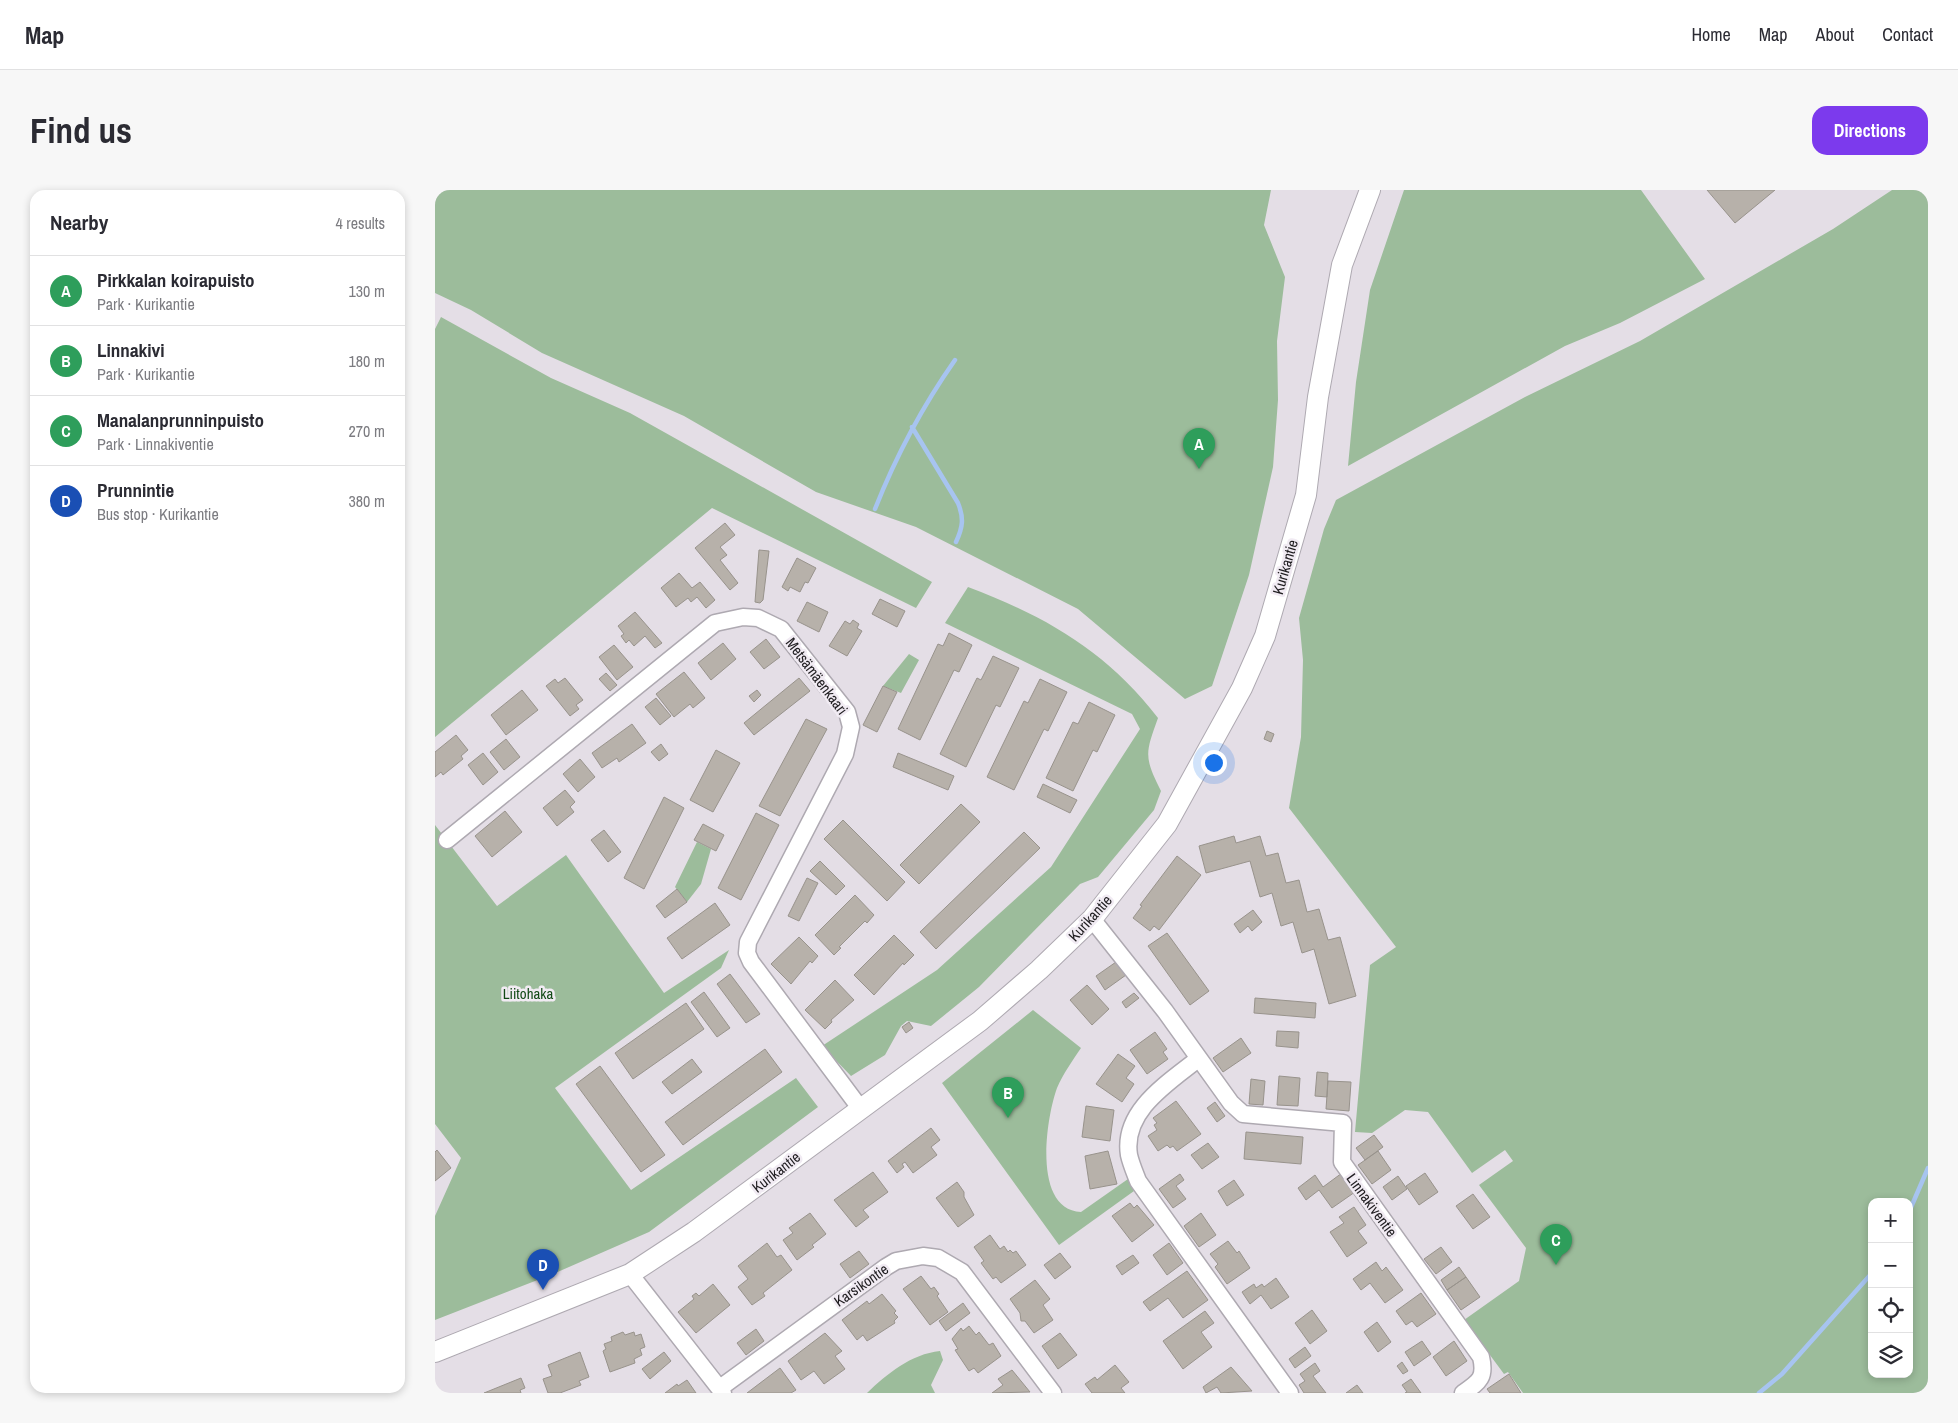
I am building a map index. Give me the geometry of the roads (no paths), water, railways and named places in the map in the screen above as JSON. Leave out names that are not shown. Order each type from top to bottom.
[{"type":"main road","name":"Kurikantie","points":[[435,1352],[629,1274],[741,1200],[860,1108],[980,1021],[1039,970],[1092,919],[1167,824],[1242,688],[1265,636],[1306,495],[1318,396],[1342,265],[1370,190]]},
{"type":"street","name":"Metsämäenkaari","points":[[447,840],[715,623],[743,617],[758,618],[781,629],[847,712],[851,727],[845,754],[748,942],[747,952],[756,969],[860,1108]]},
{"type":"street","name":"Linnakiventie","points":[[1092,919],[1165,1011],[1231,1103],[1243,1114],[1343,1123],[1342,1162],[1481,1357],[1484,1369],[1479,1382],[1463,1393]]},
{"type":"street","points":[[1198,1059],[1146,1102],[1131,1129],[1129,1155],[1138,1181],[1290,1393]]},
{"type":"street","name":"Karsikontie","points":[[722,1391],[886,1267],[896,1261],[923,1256],[938,1258],[962,1272],[1053,1393]]},
{"type":"street","points":[[629,1274],[722,1391]]},
{"type":"waterway","points":[[875,509],[911,432],[955,360]]},
{"type":"waterway","points":[[912,427],[958,503],[962,522],[956,542]]},
{"type":"waterway","points":[[1913,1203],[1928,1168]]},
{"type":"waterway","points":[[1759,1393],[1782,1374],[1868,1277]]},
{"type":"place","name":"Pirkkalan koirapuisto","points":[[1199,469]]},
{"type":"place","name":"Linnakivi","points":[[1008,1118]]},
{"type":"place","name":"Manalanprunninpuisto","points":[[1556,1265]]},
{"type":"place","name":"Prunnintie","points":[[543,1290]]},
{"type":"park label","name":"Liitohaka","points":[[528,993]]}]
